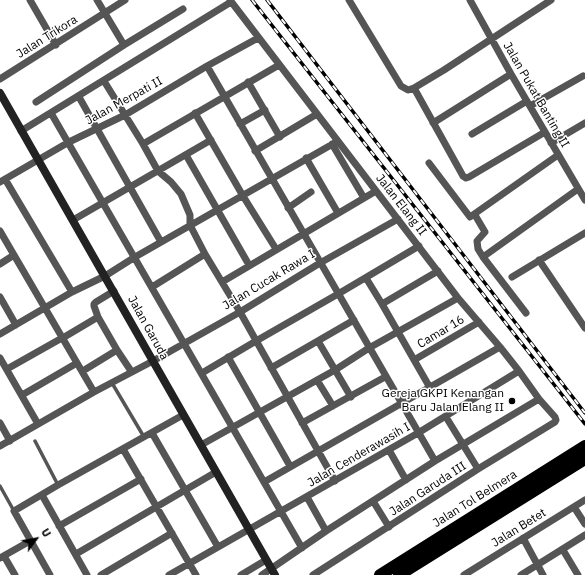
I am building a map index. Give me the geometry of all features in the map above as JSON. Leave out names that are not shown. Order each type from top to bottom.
[{"type":"highway","name":"Jalan Tol Belmera","points":[[380,575],[585,446]]},
{"type":"highway","name":"Jalan Tol Belmera","points":[[399,575],[585,459]]},
{"type":"street","points":[[30,0],[56,45]]},
{"type":"street","points":[[97,0],[104,14],[124,45]]},
{"type":"street","name":"Jalan Trikora","points":[[0,79],[125,0]]},
{"type":"street","points":[[349,0],[401,86],[408,90],[444,70],[551,0]]},
{"type":"street","name":"Jalan Pukat Banting II","points":[[470,0],[528,104],[585,200]]},
{"type":"street","points":[[21,131],[231,1]]},
{"type":"street","name":"Jalan Elang II","points":[[231,1],[317,114],[335,143],[376,191],[458,298],[519,371],[538,399],[555,417],[555,422]]},
{"type":"street","points":[[36,102],[183,9]]},
{"type":"street","name":"Jalan Merpati II","points":[[3,181],[69,142],[97,130],[125,115],[207,66],[258,38]]},
{"type":"street","points":[[143,144],[279,65]]},
{"type":"street","points":[[207,66],[271,179],[354,320],[400,403],[435,461]]},
{"type":"street","points":[[433,123],[511,74]]},
{"type":"street","points":[[472,134],[583,76]]},
{"type":"street","points":[[104,81],[158,171],[171,182],[181,194],[190,215],[190,225],[205,254],[240,312],[335,481]]},
{"type":"street","points":[[248,82],[280,137]]},
{"type":"street","points":[[414,88],[466,178],[545,132]]},
{"type":"street","name":"Jalan Garuda","points":[[0,93],[21,131],[39,159],[152,361],[273,572]]},
{"type":"street","points":[[78,97],[161,242]]},
{"type":"street","points":[[240,124],[265,110]]},
{"type":"street","points":[[52,112],[302,548]]},
{"type":"street","points":[[195,113],[276,250]]},
{"type":"street","points":[[255,151],[317,114]]},
{"type":"street","points":[[551,143],[585,123]]},
{"type":"street","points":[[73,220],[211,140]]},
{"type":"street","points":[[0,334],[72,292],[105,276],[135,256],[219,210],[306,158],[335,143],[364,198]]},
{"type":"street","points":[[186,155],[219,210],[249,265]]},
{"type":"street","points":[[430,163],[469,217],[475,215],[558,155]]},
{"type":"street","points":[[306,158],[338,213]]},
{"type":"street","points":[[3,181],[72,292]]},
{"type":"street","points":[[483,257],[578,189]]},
{"type":"street","points":[[222,282],[376,191]]},
{"type":"street","points":[[288,208],[311,192]]},
{"type":"street","points":[[475,215],[485,232],[477,243],[483,257],[526,313]]},
{"type":"street","name":"Jalan Cucak Rawa I","points":[[0,446],[131,371],[152,361],[240,312],[320,263],[398,219]]},
{"type":"street","points":[[0,231],[45,308],[64,337],[94,392]]},
{"type":"street","points":[[512,277],[585,233]]},
{"type":"street","points":[[202,373],[256,340],[366,278],[419,246]]},
{"type":"street","points":[[152,287],[205,254]]},
{"type":"street","points":[[0,264],[14,255]]},
{"type":"street","points":[[540,260],[585,328]]},
{"type":"street","points":[[382,304],[438,271]]},
{"type":"street","points":[[366,278],[429,386]]},
{"type":"street","points":[[114,291],[94,304],[98,317],[131,371]]},
{"type":"street","points":[[0,297],[16,325]]},
{"type":"street","points":[[201,446],[458,298]]},
{"type":"street","points":[[7,369],[98,317]]},
{"type":"street","points":[[271,368],[354,320]]},
{"type":"street","name":"Camar 16","points":[[414,360],[479,322]]},
{"type":"street","points":[[318,341],[351,397]]},
{"type":"street","points":[[264,482],[429,386],[500,347]]},
{"type":"street","points":[[86,369],[117,350]]},
{"type":"street","points":[[228,357],[290,466]]},
{"type":"street","points":[[0,358],[38,424]]},
{"type":"street","points":[[22,395],[77,363]]},
{"type":"street","name":"Jalan Cenderawasih I","points":[[169,575],[446,417],[519,371]]},
{"type":"street","points":[[302,423],[385,377]]},
{"type":"street","points":[[317,380],[333,406]]},
{"type":"street","points":[[262,575],[273,572],[302,548],[326,531],[435,461],[538,399]]},
{"type":"street","points":[[50,575],[14,511],[183,415]]},
{"type":"street","points":[[446,417],[478,469]]},
{"type":"street","name":"Jalan Garuda III","points":[[313,575],[478,469],[555,422]]},
{"type":"street","points":[[0,423],[10,441]]},
{"type":"street","points":[[152,433],[218,547]]},
{"type":"street","points":[[123,449],[196,575]]},
{"type":"street","points":[[389,450],[406,480]]},
{"type":"street","points":[[76,554],[216,472]]},
{"type":"street","points":[[59,526],[141,479]]},
{"type":"street","points":[[42,496],[87,575]]},
{"type":"street","points":[[307,497],[326,531]]},
{"type":"street","name":"Jalan Betet","points":[[464,575],[585,500]]},
{"type":"street","points":[[373,501],[389,527]]},
{"type":"street","points":[[574,507],[585,524]]},
{"type":"street","points":[[101,575],[172,533]]},
{"type":"street","points":[[521,575],[585,535]]},
{"type":"street","points":[[523,538],[543,575]]},
{"type":"street","points":[[15,575],[2,557],[30,541]]},
{"type":"street","points":[[563,550],[578,575]]},
{"type":"street","points":[[242,575],[266,560]]},
{"type":"lane","points":[[112,382],[144,438]]},
{"type":"lane","points":[[35,441],[58,485]]},
{"type":"lane","points":[[0,486],[14,511]]},
{"type":"railway","points":[[252,0],[585,424]]},
{"type":"railway","points":[[267,0],[585,413]]},
{"type":"place","name":"Gereja GKPI Kenangan Baru Jalan Elang II","points":[[512,401]]}]
